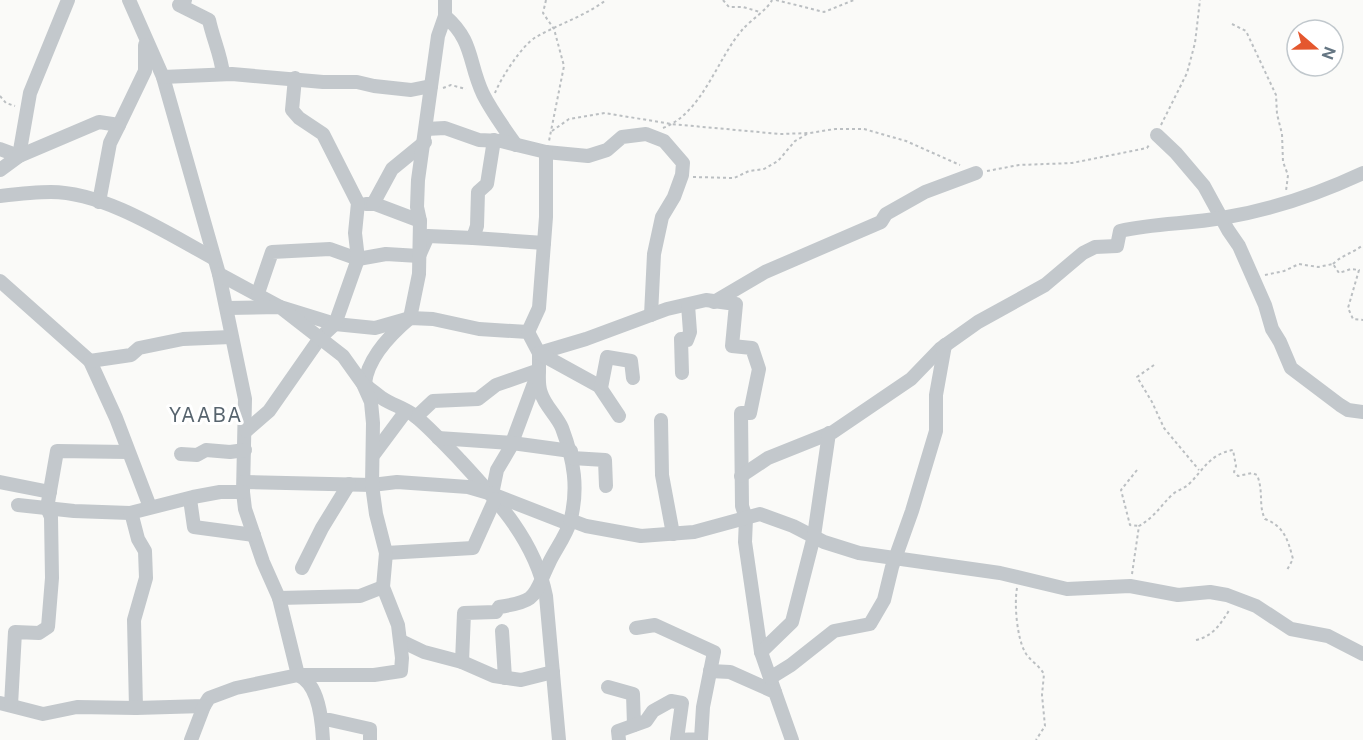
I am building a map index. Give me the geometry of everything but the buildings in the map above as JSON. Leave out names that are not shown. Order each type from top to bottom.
[{"type":"street","points":[[19,156],[30,93],[68,0]]},
{"type":"street","points":[[129,0],[163,77],[192,172],[228,308],[231,337],[245,399],[245,509],[279,598],[298,675],[305,679],[315,698],[322,720],[323,740]]},
{"type":"street","points":[[184,0],[179,5],[209,20],[220,51],[223,74]]},
{"type":"street","points":[[191,740],[209,698],[237,688],[298,675],[362,676],[401,671],[401,641],[398,625],[383,587],[386,553],[376,514],[372,485],[374,423],[365,383],[368,367],[399,328],[410,318],[419,274],[418,180],[438,36],[445,16],[445,0]]},
{"type":"street","points":[[445,16],[463,35],[483,93],[516,145]]},
{"type":"street","points":[[99,202],[111,143],[145,71],[145,39]]},
{"type":"street","points":[[163,77],[223,74],[324,82],[357,82],[411,90],[431,86]]},
{"type":"street","points":[[246,431],[269,411],[320,338],[335,324],[358,259],[355,233],[358,203],[323,134],[292,110],[295,78]]},
{"type":"street","points":[[0,170],[19,156],[99,122],[119,125]]},
{"type":"street","points":[[372,204],[392,169],[426,135],[445,128],[479,140],[494,140],[546,152],[588,156],[608,150],[622,137],[646,134],[664,141],[683,163],[682,175],[674,197],[662,217],[654,254],[651,315]]},
{"type":"street","points":[[1156,135],[1194,173],[1239,246],[1291,368],[1348,410],[1363,412]]},
{"type":"street","points":[[473,238],[477,226],[478,192],[487,184],[494,140]]},
{"type":"street","points":[[0,149],[19,156]]},
{"type":"street","points":[[528,332],[539,308],[544,243],[546,152]]},
{"type":"street","points":[[714,302],[765,272],[881,222],[885,214],[926,192],[976,173]]},
{"type":"street","points":[[741,476],[768,458],[829,433],[911,379],[945,345],[978,322],[1045,285],[1083,254],[1095,248],[1117,246],[1120,231],[1141,226],[1222,218],[1258,211],[1329,189],[1363,173]]},
{"type":"street","points":[[0,196],[53,192],[85,196],[133,215],[213,258]]},
{"type":"street","points":[[358,203],[372,204],[420,221]]},
{"type":"street","points":[[419,256],[428,236],[544,243]]},
{"type":"street","points":[[258,293],[272,252],[330,249],[358,259],[386,254],[419,256]]},
{"type":"street","points":[[219,274],[258,293],[280,307],[343,356],[365,385],[411,414],[438,438],[493,496],[518,527],[542,577],[563,740]]},
{"type":"street","points":[[0,281],[90,361],[102,385],[150,507]]},
{"type":"street","points":[[539,352],[586,339],[667,309],[706,300],[736,304],[732,346],[752,348],[759,369],[750,413],[741,413],[742,506],[746,518],[746,542],[761,652],[792,740]]},
{"type":"street","points":[[682,373],[681,339],[687,340],[690,332],[688,305]]},
{"type":"street","points":[[228,308],[280,307],[335,324],[375,328],[410,318],[433,319],[479,329],[528,332]]},
{"type":"street","points":[[462,662],[464,613],[496,612],[499,607],[520,604],[536,594],[542,577],[570,522],[574,492],[571,454],[561,427],[540,392],[539,352],[528,332]]},
{"type":"street","points":[[90,361],[130,355],[139,348],[183,339],[231,337]]},
{"type":"street","points":[[770,678],[834,631],[870,624],[884,600],[936,431],[936,395],[945,345]]},
{"type":"street","points":[[539,352],[567,366],[601,388],[619,416]]},
{"type":"street","points":[[601,388],[607,357],[631,361],[633,378]]},
{"type":"street","points":[[374,454],[411,414],[433,401],[477,399],[496,385],[539,370]]},
{"type":"street","points":[[386,553],[473,548],[493,496],[497,470],[512,443],[539,370]]},
{"type":"street","points":[[661,420],[662,475],[673,534]]},
{"type":"street","points":[[761,652],[792,622],[814,536],[829,433]]},
{"type":"street","points":[[438,438],[512,443],[605,460],[606,486]]},
{"type":"street","points":[[181,454],[197,455],[206,450],[230,452],[245,450]]},
{"type":"street","points":[[128,452],[57,451],[47,508],[51,517],[52,578],[48,627],[39,633],[15,632],[5,704],[43,714],[77,706],[136,708],[204,706]]},
{"type":"street","points":[[0,482],[50,492]]},
{"type":"street","points":[[18,505],[102,513],[130,513],[244,487],[372,485],[397,482],[468,487],[570,522],[641,536],[694,532],[760,514],[859,554],[984,570],[1067,589],[1130,586],[1178,595],[1210,592],[1256,606],[1291,629],[1328,636],[1363,654]]},
{"type":"street","points":[[302,568],[322,528],[349,484]]},
{"type":"street","points":[[190,500],[194,527],[254,535]]},
{"type":"street","points":[[130,513],[138,539],[145,551],[146,578],[134,620],[136,708]]},
{"type":"street","points":[[279,598],[360,596],[383,587]]},
{"type":"street","points":[[636,628],[655,625],[714,652],[703,707],[701,739],[677,739],[682,703]]},
{"type":"street","points":[[502,631],[505,678]]},
{"type":"street","points":[[401,641],[424,652],[462,662],[494,676],[521,680],[553,672]]},
{"type":"street","points":[[710,670],[737,675],[775,692]]},
{"type":"street","points":[[608,687],[633,694],[634,725]]},
{"type":"street","points":[[619,740],[618,730],[646,721],[653,711],[671,702],[703,707]]},
{"type":"street","points":[[322,720],[370,729],[369,740]]},
{"type":"path","points":[[546,0],[543,13],[554,29],[564,66],[546,152]]},
{"type":"path","points":[[431,86],[441,88],[452,85],[495,94],[508,68],[533,38],[606,0]]},
{"type":"path","points":[[723,0],[729,7],[744,7],[760,12]]},
{"type":"path","points":[[674,124],[705,89],[742,30],[774,0],[824,12],[854,0]]},
{"type":"path","points":[[552,131],[569,119],[605,113],[674,124],[780,134],[864,129],[906,141],[976,173],[1019,165],[1072,163],[1147,148],[1156,135],[1187,73],[1195,43],[1200,0]]},
{"type":"path","points":[[1232,24],[1246,31],[1276,95],[1277,114],[1282,134],[1283,162],[1288,175],[1285,191],[1292,201]]},
{"type":"path","points":[[0,96],[12,105],[27,105]]},
{"type":"path","points":[[682,175],[695,178],[734,178],[749,171],[764,169],[778,161],[795,141],[810,133]]},
{"type":"path","points":[[1254,279],[1284,271],[1299,264],[1318,267],[1333,264],[1341,256],[1356,251],[1363,245]]},
{"type":"path","points":[[1333,264],[1340,273],[1351,269],[1359,270],[1348,309],[1353,319],[1363,320]]},
{"type":"path","points":[[1155,365],[1137,377],[1164,428],[1199,470]]},
{"type":"path","points":[[1137,470],[1122,490],[1130,525],[1139,526],[1152,519],[1174,494],[1188,485],[1199,470],[1220,453],[1233,450],[1236,466],[1234,472],[1239,476],[1252,473],[1257,475],[1263,498],[1262,513],[1265,519],[1277,524],[1287,540],[1293,559],[1287,570]]},
{"type":"path","points":[[1130,586],[1139,526]]},
{"type":"path","points":[[1016,577],[1018,585],[1015,600],[1016,613],[1025,652],[1044,674],[1042,696],[1045,726],[1036,740]]},
{"type":"path","points":[[1197,640],[1203,639],[1220,626],[1234,598]]},
{"type":"district","name":"YAABA","points":[[206,415]]}]
